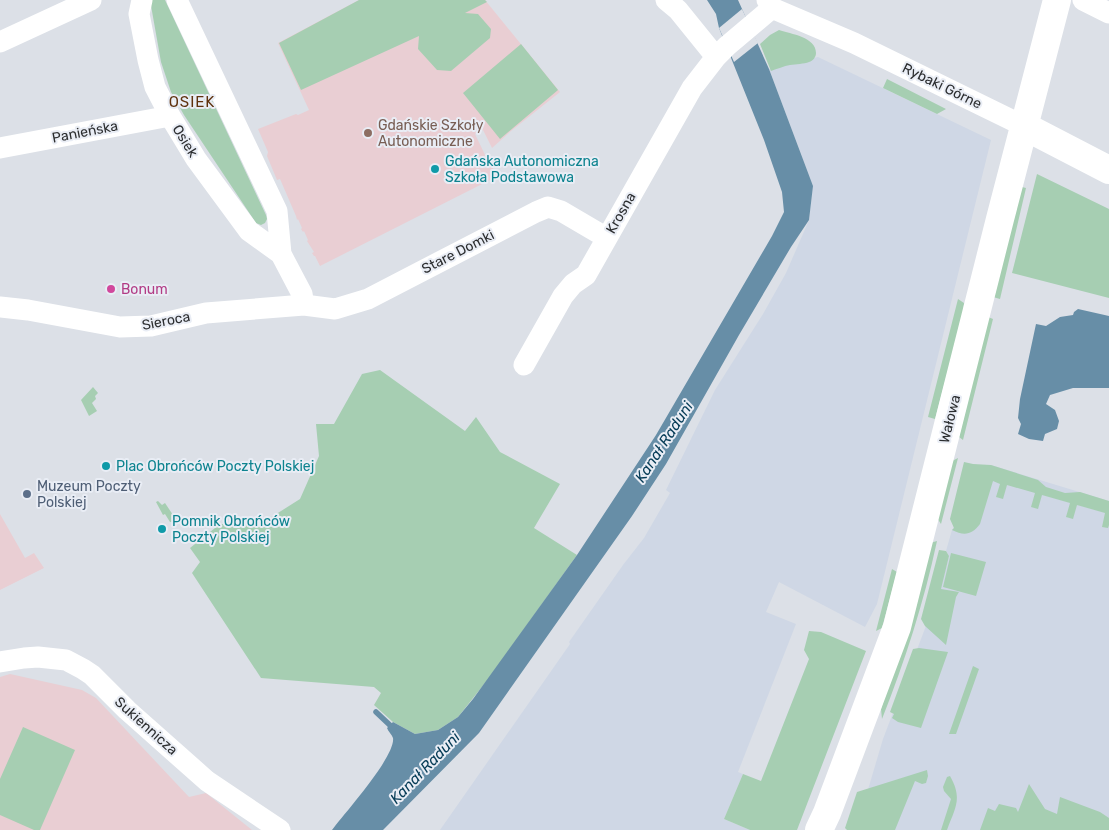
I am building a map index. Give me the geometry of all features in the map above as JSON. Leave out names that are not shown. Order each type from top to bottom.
[{"type":"street","points":[[0,42],[91,0]]},
{"type":"street","name":"Osiek","points":[[142,0],[139,14],[148,60],[155,88],[170,116],[196,159],[249,231],[281,254]]},
{"type":"street","name":"Osiek","points":[[177,0],[277,212],[281,254],[302,294],[304,306]]},
{"type":"street","points":[[666,0],[722,51]]},
{"type":"street","name":"Wałowa","points":[[819,830],[897,627],[1057,0]]},
{"type":"street","points":[[1083,0],[1109,13]]},
{"type":"street","name":"Rybaki Górne","points":[[722,51],[750,26],[769,4],[854,43],[1109,170]]},
{"type":"street","name":"Krosna","points":[[524,365],[563,296],[573,284],[586,275],[692,88],[722,51]]},
{"type":"street","name":"Panieńska","points":[[0,148],[170,116]]},
{"type":"street","name":"Stare Domki","points":[[304,306],[335,309],[368,298],[536,212],[548,208],[561,211],[607,238]]},
{"type":"street","name":"Sieroca","points":[[0,307],[28,310],[120,327],[151,326],[206,313],[304,306]]},
{"type":"street","name":"Sukiennicza","points":[[0,662],[24,658],[48,658],[66,660],[83,669],[92,675],[160,740],[207,780],[280,830]]},
{"type":"shaded area","name":"Gdańskie Szkoły Autonomiczne","points":[[359,0],[485,0],[560,92],[492,148],[483,130],[475,134],[498,176],[320,266],[312,253],[314,252],[307,241],[304,231],[301,229],[280,179],[277,180],[258,129],[309,110],[278,43]]},
{"type":"shaded area","points":[[818,57],[991,140],[877,604],[865,627],[779,582],[766,612],[796,624],[738,772],[743,774],[724,819],[750,830],[440,830],[570,644],[569,642],[644,538],[670,493],[666,490],[715,390],[763,314],[786,273],[809,220],[813,186],[769,69]]},
{"type":"shaded area","points":[[991,465],[1109,501],[1109,830],[856,830],[883,739],[940,589],[949,556],[946,551],[952,530]]},
{"type":"shaded area","points":[[0,514],[25,558],[34,553],[44,568],[0,590]]},
{"type":"shaded area","points":[[10,674],[82,690],[96,698],[189,797],[206,793],[252,830],[0,830],[0,677]]},
{"type":"green space","points":[[150,0],[165,0],[266,215],[265,223],[261,225],[256,223],[184,115],[171,92],[161,62]]},
{"type":"green space","points":[[359,0],[485,0],[487,2],[465,13],[478,14],[491,29],[490,38],[451,71],[437,70],[418,49],[419,36],[301,90],[279,43]]},
{"type":"green space","points":[[779,30],[802,37],[812,43],[816,53],[814,59],[807,63],[788,65],[771,71],[760,44]]},
{"type":"green space","points":[[521,44],[558,90],[500,139],[463,93]]},
{"type":"green space","points":[[887,79],[946,109],[937,114],[883,88]]},
{"type":"green space","points":[[1037,174],[1109,209],[1109,298],[1012,273]]},
{"type":"green space","points":[[1022,187],[1026,188],[1000,299],[993,297]]},
{"type":"green space","points":[[958,299],[964,303],[963,314],[935,419],[928,417]]},
{"type":"green space","points":[[988,317],[993,319],[963,440],[959,437]]},
{"type":"green space","points":[[380,370],[465,431],[476,417],[500,452],[560,484],[534,528],[577,555],[489,678],[458,717],[438,730],[415,734],[393,722],[374,705],[381,693],[374,687],[261,678],[192,573],[200,562],[190,548],[220,524],[256,524],[270,518],[300,499],[319,456],[316,424],[334,424],[362,374]]},
{"type":"green space","points":[[93,387],[98,393],[92,403],[97,411],[89,416],[81,400]]},
{"type":"green space","points":[[958,458],[941,524],[937,518],[952,461]]},
{"type":"green space","points":[[964,462],[991,465],[1038,480],[1046,487],[1065,493],[1080,492],[1109,501],[1108,528],[1102,527],[1105,513],[1077,505],[1073,519],[1066,517],[1070,503],[1042,495],[1038,509],[1031,507],[1035,493],[1007,485],[1003,499],[996,497],[1000,484],[993,481],[980,524],[977,528],[964,534],[952,530],[954,528],[950,519]]},
{"type":"green space","points":[[158,501],[162,505],[165,503],[173,515],[175,514],[181,521],[170,522],[165,514],[163,515],[156,502]]},
{"type":"green space","points":[[937,541],[913,631],[882,719],[881,709],[930,543]]},
{"type":"green space","points":[[939,550],[946,551],[949,556],[941,589],[959,592],[956,597],[946,645],[925,626],[921,619]]},
{"type":"green space","points":[[951,553],[986,562],[976,596],[943,587]]},
{"type":"green space","points":[[892,569],[897,572],[882,628],[876,631]]},
{"type":"green space","points":[[809,631],[821,632],[866,651],[797,830],[750,830],[724,819],[743,774],[761,781],[809,659],[804,650]]},
{"type":"green space","points":[[919,648],[948,652],[921,728],[898,722],[892,718],[894,714],[890,712],[913,649]]},
{"type":"green space","points":[[973,666],[979,669],[956,734],[949,734]]},
{"type":"green space","points":[[23,727],[75,750],[40,830],[34,830],[0,815],[0,779]]},
{"type":"green space","points":[[927,770],[926,783],[922,784],[915,781],[895,830],[847,830],[845,828],[857,792]]},
{"type":"green space","points":[[950,776],[957,797],[955,809],[947,830],[941,830],[951,799],[943,787],[947,777]]},
{"type":"green space","points":[[1029,784],[1045,809],[1057,814],[1060,797],[1100,812],[1109,818],[1109,830],[980,830],[988,808],[995,811],[999,804],[1016,808],[1018,812]]},
{"type":"water","name":"Kanał Raduni","points":[[707,0],[738,0],[769,69],[813,186],[809,220],[739,335],[666,464],[632,516],[479,733],[383,830],[332,830],[368,785],[386,758],[392,746],[393,738],[387,728],[393,722],[415,734],[438,730],[458,717],[473,699],[577,555],[656,435],[772,236],[784,212],[782,192],[764,140],[719,28],[716,14]]},
{"type":"water","points":[[1078,309],[1109,316],[1109,388],[1073,388],[1050,395],[1046,404],[1055,410],[1059,421],[1057,429],[1045,434],[1043,441],[1029,439],[1018,434],[1021,424],[1018,418],[1020,399],[1036,324],[1046,326],[1060,317],[1073,315]]},
{"type":"pier","points":[[742,9],[758,43],[734,62],[719,28]]},
{"type":"waterway","points":[[376,712],[394,729]]},
{"type":"place","name":"Gdańskie Szkoły Autonomiczne","points":[[368,133]]},
{"type":"place","name":"Gdańska Autonomiczna Szkoła Podstawowa","points":[[435,169]]},
{"type":"place","name":"Bonum","points":[[111,289]]},
{"type":"place","name":"Plac Obrońców Poczty Polskiej","points":[[106,466]]},
{"type":"place","name":"Muzeum Poczty Polskiej","points":[[27,494]]},
{"type":"place","name":"Pomnik Obrońców Poczty Polskiej","points":[[162,529]]},
{"type":"district","name":"OSIEK","points":[[192,102]]}]
